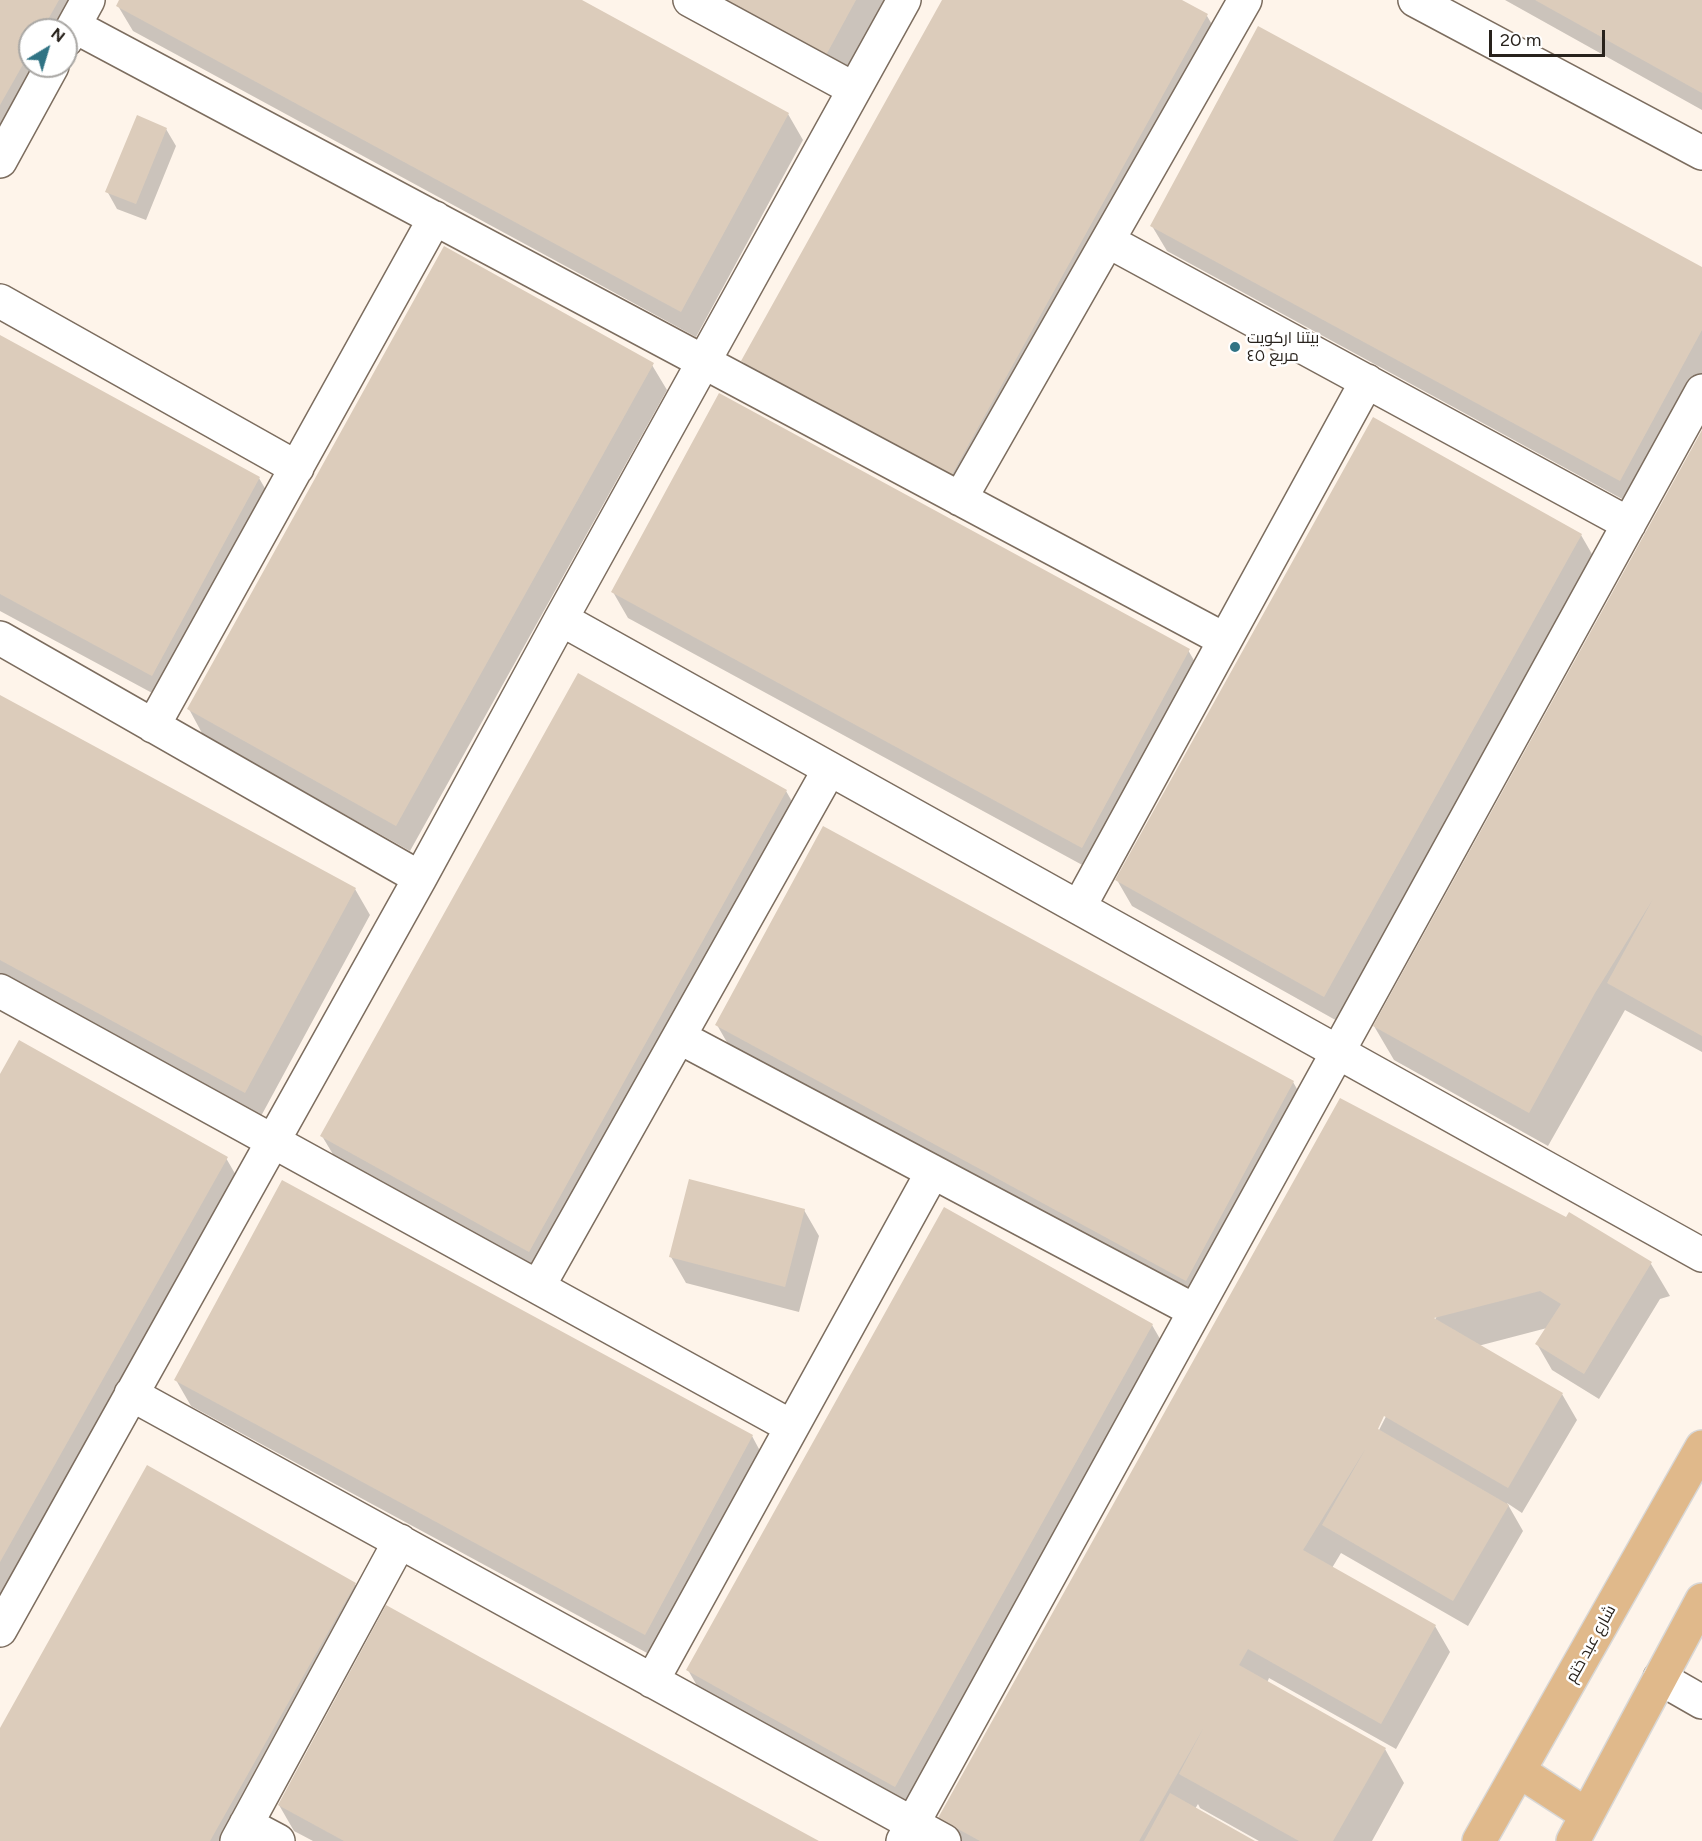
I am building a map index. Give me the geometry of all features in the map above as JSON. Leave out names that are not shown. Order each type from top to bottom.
[{"type":"main road","name":"شارع عبد ختم","points":[[1479,1841],[1702,1447]]},
{"type":"main road","points":[[1519,1771],[1580,1828],[1702,1600]]},
{"type":"street","points":[[690,0],[854,89]]},
{"type":"street","points":[[0,1630],[420,878],[904,0]]},
{"type":"street","points":[[960,499],[1245,0]]},
{"type":"street","points":[[1415,0],[1702,153]]},
{"type":"street","points":[[78,23],[435,218],[1225,640]]},
{"type":"street","points":[[0,161],[45,78]]},
{"type":"street","points":[[153,726],[435,218]]},
{"type":"street","points":[[1108,241],[1629,524]]},
{"type":"street","points":[[0,301],[297,468]]},
{"type":"street","points":[[1078,907],[1366,381]]},
{"type":"street","points":[[908,1832],[1702,391]]},
{"type":"street","points":[[561,619],[1702,1255]]},
{"type":"street","points":[[0,638],[420,878]]},
{"type":"street","points":[[538,1287],[829,770]]},
{"type":"street","points":[[3,1000],[272,1141],[792,1427]]},
{"type":"street","points":[[679,1037],[1195,1311]]},
{"type":"street","points":[[652,1681],[932,1173]]},
{"type":"street","points":[[131,1394],[652,1681],[908,1832],[944,1841]]},
{"type":"street","points":[[278,1841],[241,1833],[400,1541]]},
{"type":"street","points":[[1660,1678],[1702,1702]]},
{"type":"building","points":[[0,0],[59,0],[49,18],[18,18],[18,73],[0,105]]},
{"type":"building","points":[[119,0],[582,0],[789,113],[681,312],[116,6]]},
{"type":"building","points":[[720,0],[856,0],[825,57]]},
{"type":"building","points":[[942,0],[1182,0],[1208,14],[950,478],[741,361]]},
{"type":"building","points":[[1535,0],[1702,0],[1702,93],[1693,88]]},
{"type":"building","points":[[1258,26],[1702,267],[1702,330],[1620,481],[1150,226]]},
{"type":"building","points":[[137,115],[167,128],[136,204],[105,192]]},
{"type":"building","points":[[444,246],[654,363],[396,826],[187,709]]},
{"type":"building","points":[[0,335],[260,477],[152,676],[0,594]]},
{"type":"building","points":[[719,393],[1190,649],[1082,848],[611,592]]},
{"type":"building","points":[[1373,417],[1582,534],[1324,997],[1115,880]]},
{"type":"building","points":[[1702,430],[1702,1036],[1607,983],[1653,899],[1595,993],[1529,1113],[1373,1026]]},
{"type":"building","points":[[578,673],[787,790],[529,1252],[320,1136]]},
{"type":"building","points":[[0,695],[356,888],[245,1093],[0,960]]},
{"type":"building","points":[[823,826],[1294,1081],[1186,1281],[715,1025]]},
{"type":"building","points":[[19,1040],[228,1157],[0,1562],[0,1074]]},
{"type":"building","points":[[1340,1098],[1566,1217],[1569,1212],[1652,1262],[1584,1374],[1535,1344],[1561,1304],[1540,1291],[1434,1318],[1563,1393],[1508,1488],[1384,1416],[1378,1429],[1509,1505],[1453,1601],[1322,1525],[1366,1448],[1303,1550],[1436,1625],[1381,1724],[1248,1649],[1239,1665],[1386,1748],[1333,1841],[1299,1841],[1179,1774],[1204,1727],[1139,1841],[980,1841],[938,1818]]},
{"type":"building","points":[[689,1179],[805,1209],[785,1287],[669,1257]]},
{"type":"building","points":[[282,1180],[753,1435],[645,1635],[174,1380]]},
{"type":"building","points":[[944,1207],[1153,1324],[895,1787],[686,1670]]},
{"type":"building","points":[[147,1465],[356,1583],[210,1841],[0,1841],[0,1728]]},
{"type":"building","points":[[386,1605],[819,1841],[344,1841],[278,1805]]},
{"type":"building","points":[[1170,1793],[1255,1841],[1144,1841]]},
{"type":"place","name":"بيتنا اركويت مربع ٤٥","points":[[1235,347]]}]
